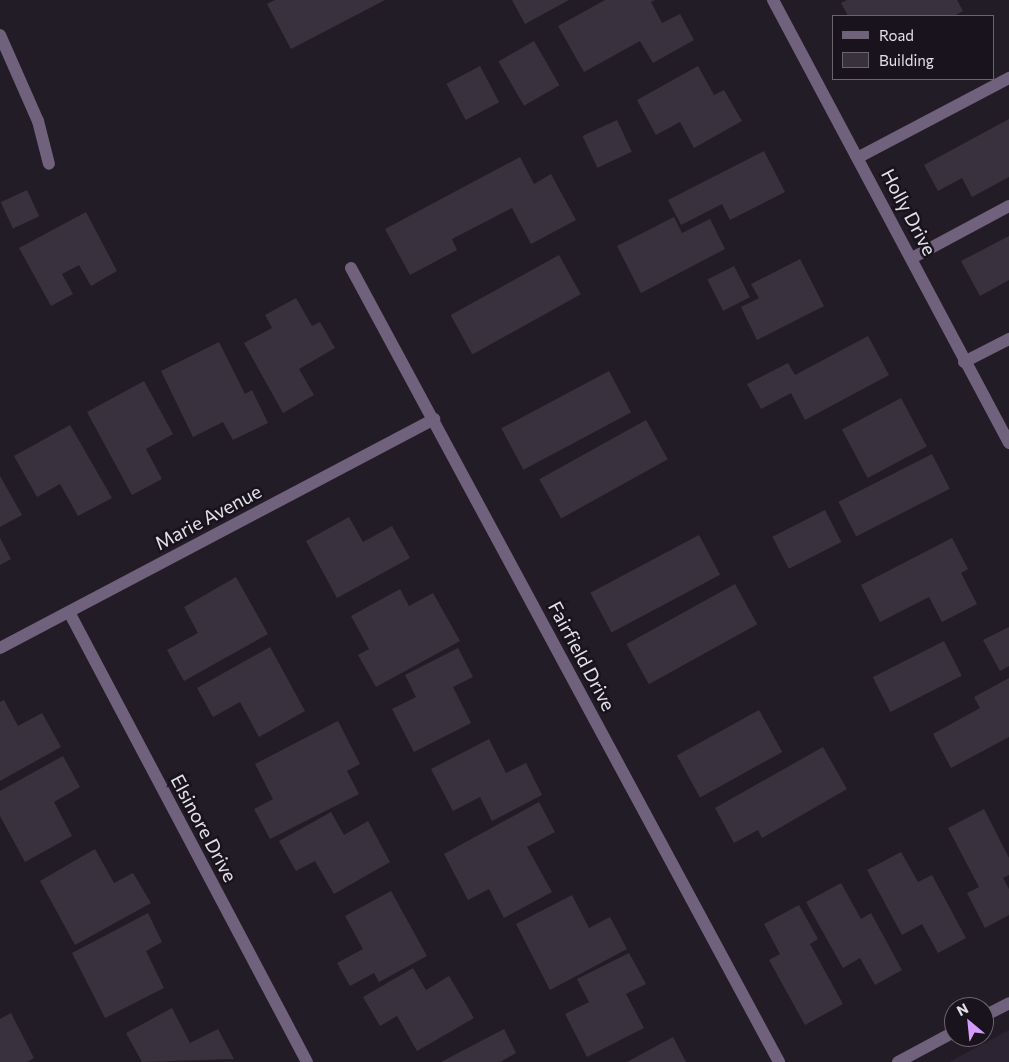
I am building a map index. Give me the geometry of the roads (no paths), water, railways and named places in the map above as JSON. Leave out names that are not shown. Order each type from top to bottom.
[{"type":"street","name":"Holly Drive","points":[[774,0],[912,258],[964,362],[1009,443]]},
{"type":"street","points":[[0,35],[38,121],[49,164]]},
{"type":"street","points":[[858,157],[1009,78]]},
{"type":"street","points":[[912,258],[1009,206]]},
{"type":"street","name":"Fairfield Drive","points":[[351,268],[779,1062]]},
{"type":"street","points":[[964,362],[1009,339]]},
{"type":"street","name":"Marie Avenue","points":[[0,648],[434,420]]},
{"type":"street","name":"Elsinore Drive","points":[[69,612],[307,1062]]},
{"type":"street","points":[[994,1011],[1009,1003]]},
{"type":"street","points":[[898,1062],[944,1037]]}]
